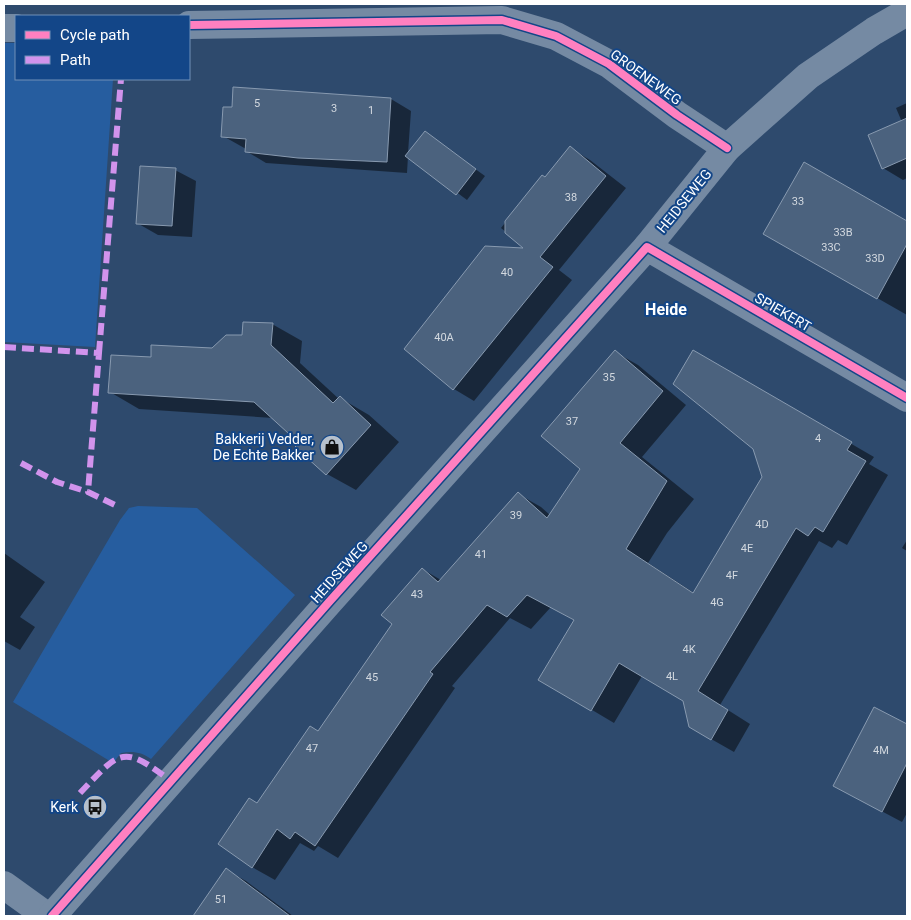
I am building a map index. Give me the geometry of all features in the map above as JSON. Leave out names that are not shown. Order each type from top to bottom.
[{"type":"street","name":"HEIDSEWEG","points":[[52,916],[329,602],[647,247],[727,148],[808,76],[874,31],[907,12]]},
{"type":"street","name":"GROENEWEG","points":[[190,25],[502,20],[556,36],[609,64],[677,115],[727,148]]},
{"type":"street","name":"SPIEKERT","points":[[647,247],[907,398]]},
{"type":"street","points":[[4,885],[47,916]]},
{"type":"shaded area","points":[[4,43],[15,43],[15,80],[113,80],[95,347],[4,342]]},
{"type":"shaded area","points":[[138,506],[197,508],[295,595],[151,759],[140,753],[125,752],[121,753],[113,763],[13,702],[120,520],[129,508]]},
{"type":"building","points":[[233,87],[391,98],[387,162],[298,158],[245,152],[246,139],[221,137],[223,107],[232,107]]},
{"type":"building","points":[[907,118],[907,158],[882,169],[868,135]]},
{"type":"building","points":[[425,131],[476,169],[456,195],[405,156]]},
{"type":"building","points":[[570,146],[606,176],[540,257],[553,267],[453,390],[404,349],[485,246],[523,248],[505,233],[505,221],[542,175],[545,177]]},
{"type":"building","points":[[804,162],[907,221],[907,244],[877,299],[763,234]]},
{"type":"building","points":[[140,166],[176,168],[172,226],[136,224]]},
{"type":"building","points":[[243,322],[273,323],[271,345],[333,403],[340,396],[371,425],[326,475],[295,447],[299,443],[254,402],[108,393],[111,355],[151,357],[151,345],[212,348],[226,335],[242,335]]},
{"type":"building","points":[[615,350],[663,391],[620,443],[667,481],[626,549],[693,593],[762,477],[753,449],[673,384],[693,350],[852,442],[847,450],[866,461],[823,532],[815,527],[808,536],[796,528],[698,691],[728,710],[711,740],[689,727],[683,701],[619,663],[591,711],[538,680],[574,620],[527,595],[507,617],[487,605],[430,672],[433,674],[315,846],[295,832],[290,839],[277,829],[252,868],[218,844],[249,798],[257,803],[310,726],[318,731],[392,624],[381,615],[422,568],[438,582],[518,492],[547,518],[580,469],[541,436]]},
{"type":"building","points":[[874,707],[907,724],[907,763],[882,812],[833,786]]},
{"type":"building","points":[[226,868],[290,916],[193,916]]},
{"type":"marked path","points":[[99,353],[121,80]]},
{"type":"marked path","points":[[4,347],[99,353],[88,492],[115,505]]},
{"type":"marked path","points":[[21,463],[57,482],[88,492]]},
{"type":"marked path","points":[[80,793],[105,768],[122,757],[131,757],[142,761],[171,781]]},
{"type":"cycle path","points":[[190,25],[502,20],[556,36],[609,64],[677,115],[727,148]]},
{"type":"cycle path","points":[[52,916],[329,602],[647,247],[907,398]]},
{"type":"place","name":"Bakkerij Vedder, De Echte Bakker","points":[[332,447]]},
{"type":"place","name":"Kerk","points":[[95,807]]},
{"type":"district","name":"Heide","points":[[666,309]]}]
